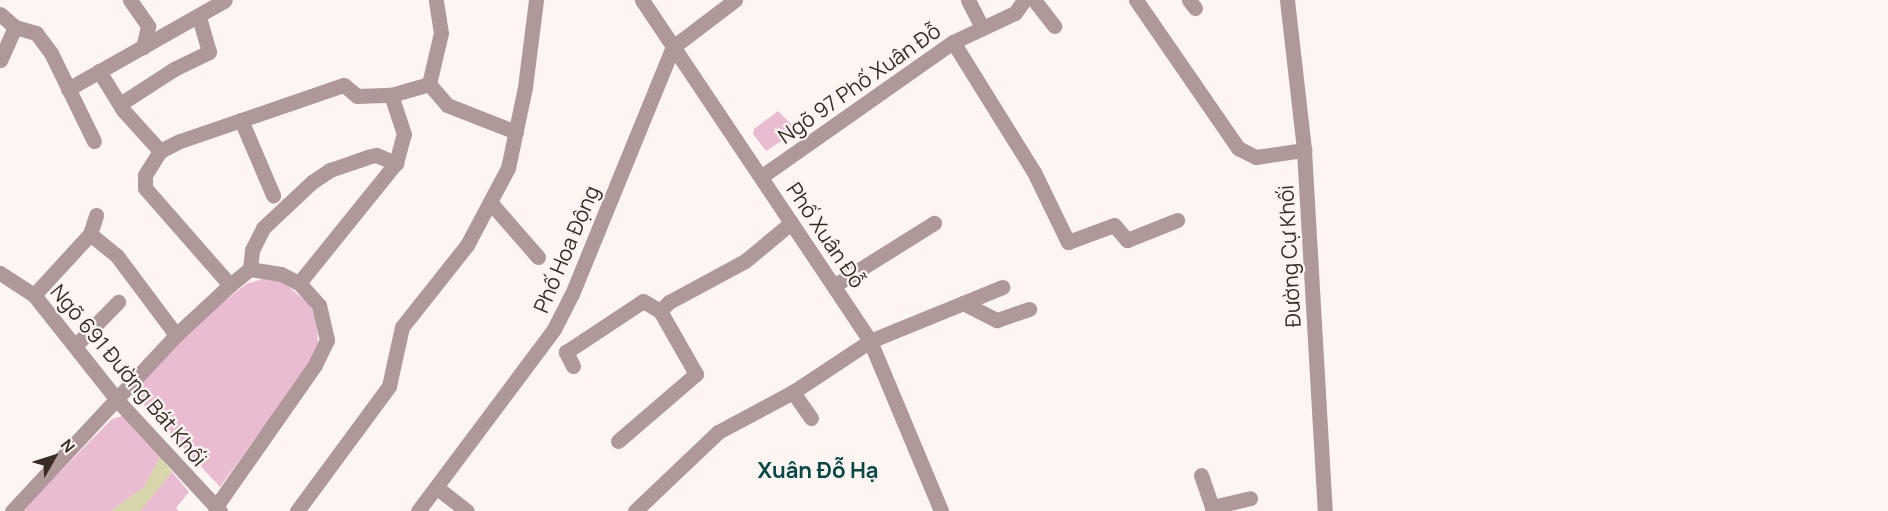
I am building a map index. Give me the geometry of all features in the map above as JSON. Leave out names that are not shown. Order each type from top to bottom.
[{"type":"street","points":[[130,0],[148,26],[143,47]]},
{"type":"street","points":[[68,89],[225,0]]},
{"type":"street","points":[[429,84],[441,33],[436,0]]},
{"type":"street","points":[[297,511],[389,386],[402,327],[467,245],[508,168],[516,132],[536,0]]},
{"type":"street","name":"Phố Xuân Đỗ","points":[[642,0],[835,285],[870,341],[941,511]]},
{"type":"street","points":[[673,47],[735,0]]},
{"type":"street","points":[[968,0],[982,28]]},
{"type":"street","points":[[1137,0],[1238,148],[1256,157],[1304,150]]},
{"type":"street","name":"Đường Cự Khối","points":[[1287,0],[1304,150],[1325,511]]},
{"type":"street","points":[[1025,4],[1054,26]]},
{"type":"street","name":"Ngõ 97 Phố Xuân Đỗ","points":[[762,176],[953,42],[1025,4]]},
{"type":"street","points":[[0,14],[15,27],[36,33],[51,53],[94,141]]},
{"type":"street","points":[[120,104],[174,69],[209,52],[199,16]]},
{"type":"street","points":[[0,60],[15,27]]},
{"type":"street","points":[[953,42],[1034,172],[1068,242],[1114,225],[1127,240],[1177,220]]},
{"type":"street","name":"Phố Hoa Động","points":[[418,511],[554,329],[572,294],[673,47]]},
{"type":"street","points":[[662,74],[690,70]]},
{"type":"street","points":[[99,71],[120,104],[160,152]]},
{"type":"street","points":[[230,285],[145,188],[145,175],[160,152],[241,120],[344,85],[357,96],[391,95],[429,84]]},
{"type":"street","points":[[429,84],[447,105],[516,132]]},
{"type":"street","points":[[300,283],[396,163],[404,134],[391,95]]},
{"type":"street","points":[[241,120],[273,195]]},
{"type":"street","points":[[12,511],[118,401],[176,335],[250,269],[252,250],[263,228],[312,182],[330,170],[367,157],[376,155],[396,163]]},
{"type":"street","points":[[490,202],[538,257]]},
{"type":"street","points":[[34,295],[90,234],[96,215]]},
{"type":"street","points":[[660,311],[745,261],[791,223]]},
{"type":"street","points":[[835,285],[934,223]]},
{"type":"street","points":[[90,234],[117,256],[176,335]]},
{"type":"street","points":[[218,510],[315,365],[327,340],[319,305],[300,283],[281,274],[250,269]]},
{"type":"street","name":"Ngõ 691 Đường Bát Khối","points":[[0,273],[34,295],[118,401],[218,510]]},
{"type":"street","points":[[634,511],[718,432],[793,392],[870,341],[1002,287]]},
{"type":"street","points":[[573,366],[566,352],[643,301],[660,311],[696,374],[618,441]]},
{"type":"street","points":[[75,346],[118,302]]},
{"type":"street","points":[[963,303],[997,320],[1029,309]]},
{"type":"street","points":[[793,392],[811,418]]},
{"type":"street","points":[[1201,475],[1212,507],[1250,498]]},
{"type":"street","points":[[436,488],[467,511]]},
{"type":"shaded area","points":[[778,111],[796,129],[794,133],[766,151],[753,134],[754,129]]},
{"type":"shaded area","points":[[263,279],[281,280],[310,305],[317,319],[318,346],[308,366],[220,487],[133,393],[189,329],[246,284]]},
{"type":"shaded area","points":[[122,416],[160,457],[144,487],[111,511],[21,511],[112,419]]},
{"type":"shaded area","points":[[160,457],[172,472],[153,500],[140,511],[111,511],[144,487]]},
{"type":"shaded area","points":[[172,472],[189,492],[176,508],[179,511],[140,511]]},
{"type":"district","name":"Xuân Đỗ Hạ","points":[[818,471]]}]
